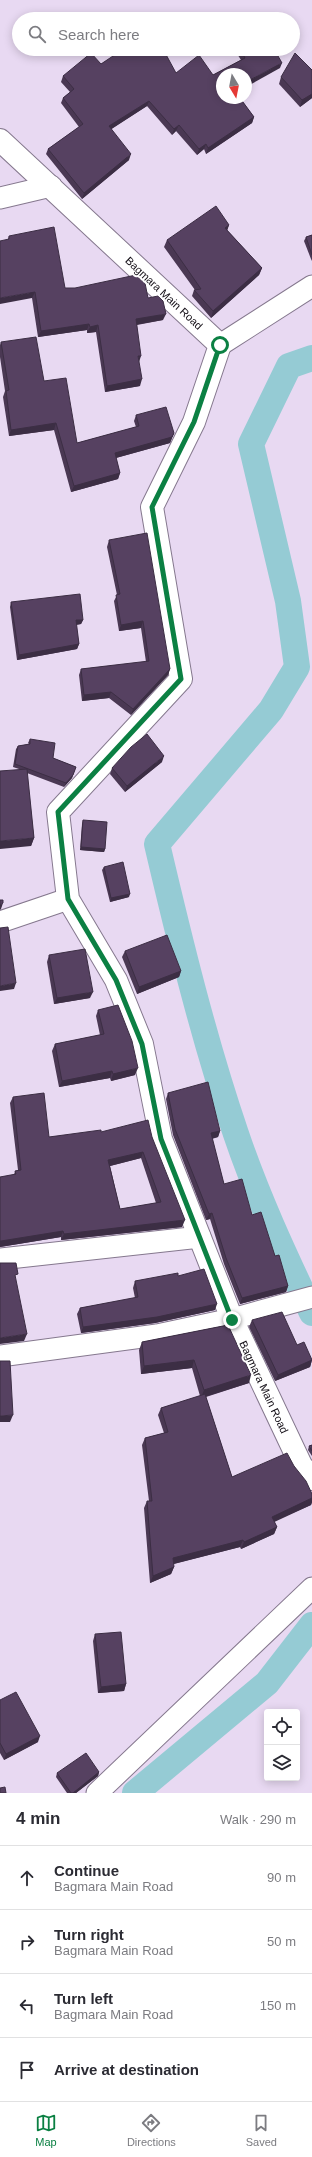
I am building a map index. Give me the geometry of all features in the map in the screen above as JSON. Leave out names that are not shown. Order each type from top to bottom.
[{"type":"street","name":"Bagmara Main Road","points":[[0,140],[220,345],[194,422],[152,507],[181,679],[58,812],[68,899],[116,980],[142,1044],[161,1139],[232,1320],[301,1465],[312,1479]]},
{"type":"street","points":[[0,198],[51,186]]},
{"type":"street","points":[[220,345],[312,286]]},
{"type":"street","points":[[0,922],[68,899]]},
{"type":"street","points":[[0,1259],[200,1237]]},
{"type":"street","points":[[0,1356],[157,1335],[232,1320],[272,1307],[312,1297]]},
{"type":"street","points":[[97,1793],[312,1588]]},
{"type":"building","points":[[87,56],[94,56],[101,64],[113,56],[167,56],[176,73],[200,56],[213,75],[216,73],[216,104],[244,104],[254,117],[208,148],[206,144],[199,149],[179,125],[174,129],[149,101],[109,126],[131,154],[84,193],[48,149],[83,124],[63,98],[74,89],[63,76]]},
{"type":"building","points":[[244,56],[278,56],[282,63],[252,79],[252,68],[226,68],[245,58]]},
{"type":"building","points":[[293,56],[298,56],[312,70],[312,94],[302,100],[281,77]]},
{"type":"building","points":[[216,206],[229,225],[225,228],[262,268],[213,311],[194,290],[201,289],[167,240]]},
{"type":"building","points":[[54,227],[65,288],[75,288],[136,275],[145,283],[148,298],[158,296],[163,301],[166,314],[136,319],[141,356],[138,356],[142,379],[107,386],[98,325],[90,327],[89,324],[41,331],[35,292],[0,298],[0,241],[9,239],[9,236]]},
{"type":"building","points":[[312,235],[312,255],[306,237]]},
{"type":"building","points":[[36,337],[44,381],[66,378],[77,443],[139,426],[136,415],[166,407],[174,433],[172,437],[115,453],[120,473],[74,486],[56,423],[11,430],[6,391],[9,390],[1,342]]},
{"type":"building","points":[[147,533],[170,669],[133,709],[111,692],[84,695],[81,669],[149,661],[143,621],[121,625],[116,595],[120,594],[109,540]]},
{"type":"building","points":[[80,594],[83,620],[76,620],[79,644],[19,655],[11,602]]},
{"type":"building","points":[[147,734],[164,756],[127,786],[112,768],[131,747]]},
{"type":"building","points":[[30,739],[55,743],[53,758],[76,767],[73,775],[66,783],[15,764],[18,746],[30,744]]},
{"type":"building","points":[[27,769],[34,838],[0,841],[0,771]]},
{"type":"building","points":[[83,820],[107,822],[105,849],[81,847]]},
{"type":"building","points":[[123,862],[130,894],[111,898],[104,867]]},
{"type":"building","points":[[0,900],[3,900],[3,903],[0,905]]},
{"type":"building","points":[[8,927],[16,983],[0,986],[0,928]]},
{"type":"building","points":[[167,935],[181,971],[139,987],[125,951]]},
{"type":"building","points":[[85,949],[93,992],[57,998],[49,955]]},
{"type":"building","points":[[118,1005],[132,1041],[138,1068],[113,1074],[112,1071],[62,1081],[55,1044],[104,1034],[98,1010]]},
{"type":"building","points":[[208,1082],[220,1131],[211,1133],[224,1184],[242,1179],[252,1215],[261,1212],[275,1256],[279,1255],[288,1286],[242,1298],[226,1258],[212,1213],[209,1214],[175,1129],[168,1093]]},
{"type":"building","points":[[44,1093],[49,1137],[101,1130],[101,1132],[148,1120],[152,1137],[185,1220],[64,1234],[63,1231],[0,1241],[0,1177],[16,1174],[15,1171],[21,1170],[13,1097]],"holes":[[[143,1152],[161,1202],[120,1209],[108,1160]]]},
{"type":"building","points":[[0,1263],[16,1263],[18,1274],[15,1275],[27,1334],[0,1338]]},
{"type":"building","points":[[204,1269],[217,1304],[157,1317],[83,1327],[80,1308],[138,1297],[135,1281],[178,1273],[178,1276]]},
{"type":"building","points":[[282,1312],[297,1345],[304,1342],[312,1360],[278,1375],[252,1320]]},
{"type":"building","points":[[228,1325],[251,1375],[204,1390],[194,1360],[144,1366],[142,1342]]},
{"type":"building","points":[[0,1361],[10,1361],[13,1415],[0,1416]]},
{"type":"building","points":[[205,1394],[232,1477],[287,1453],[294,1466],[306,1481],[312,1494],[312,1498],[272,1517],[277,1527],[244,1542],[243,1540],[173,1558],[174,1567],[153,1576],[147,1501],[152,1501],[145,1438],[168,1432],[161,1408]]},
{"type":"building","points":[[121,1632],[126,1684],[101,1687],[95,1634]]},
{"type":"building","points":[[16,1692],[40,1736],[6,1754],[0,1743],[0,1700]]},
{"type":"building","points":[[86,1753],[99,1772],[71,1793],[57,1773]]},
{"type":"building","points":[[5,1787],[6,1793],[0,1793],[0,1788]]},
{"type":"waterway","points":[[312,358],[289,366],[251,444],[288,601],[297,667],[271,710],[157,844],[203,1027],[224,1099],[244,1157],[262,1202],[312,1313]]},
{"type":"waterway","points":[[135,1793],[267,1683],[312,1625]]},
{"type":"route","points":[[220,345],[194,422],[152,507],[181,679],[58,812],[68,899],[116,980],[142,1044],[161,1139],[232,1320]]}]
